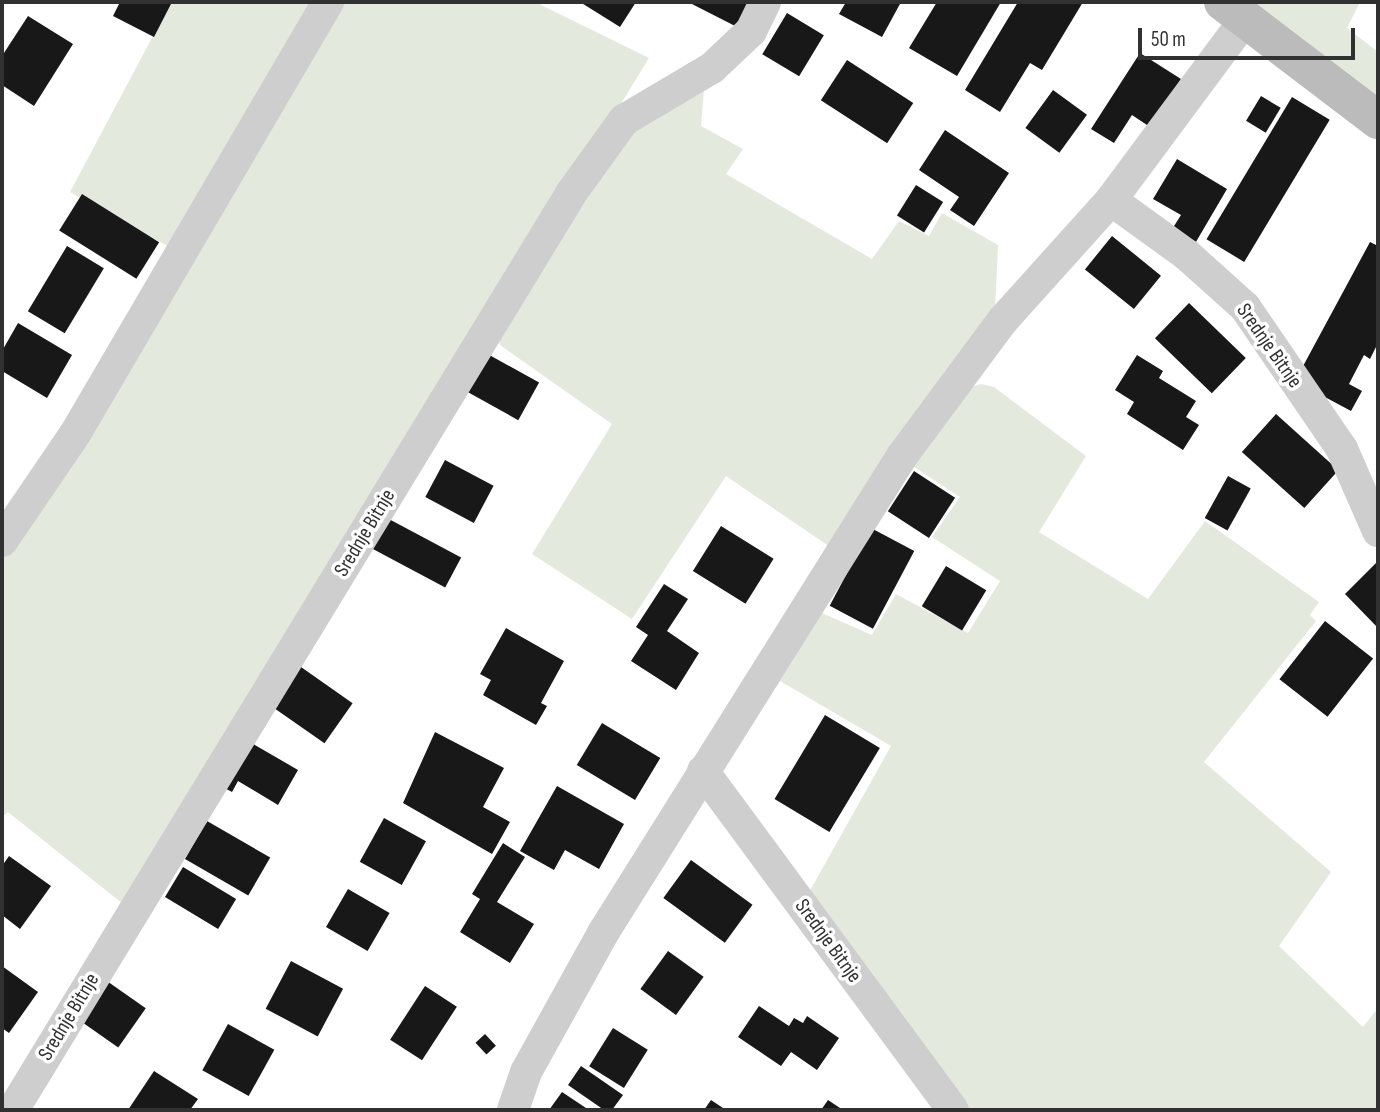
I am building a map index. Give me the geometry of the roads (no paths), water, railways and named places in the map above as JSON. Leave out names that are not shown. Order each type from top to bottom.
[{"type":"main road","points":[[1235,10],[1378,120]]},
{"type":"street","points":[[2,541],[75,434],[328,2]]},
{"type":"street","name":"Srednje Bitnje","points":[[13,1110],[572,192],[624,120],[712,68],[751,31],[765,2]]},
{"type":"street","points":[[513,1110],[526,1072],[603,933],[902,456],[1003,320],[1111,200],[1235,10]]},
{"type":"street","name":"Srednje Bitnje","points":[[1111,200],[1187,255],[1245,307],[1342,449],[1378,531]]},
{"type":"street","name":"Srednje Bitnje","points":[[703,771],[953,1110]]}]
